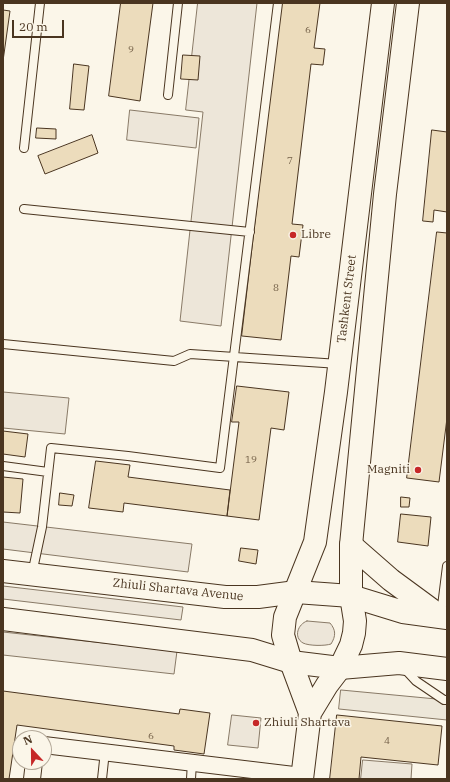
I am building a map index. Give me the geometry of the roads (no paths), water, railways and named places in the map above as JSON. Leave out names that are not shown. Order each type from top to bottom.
[{"type":"main road","name":"Tashkent Street","points":[[296,592],[315,542],[340,364],[383,3]]},
{"type":"main road","points":[[302,778],[310,713],[340,668],[351,645],[354,633],[355,621],[351,596],[351,545],[385,194],[408,3]]},
{"type":"main road","points":[[351,545],[391,580],[444,617]]},
{"type":"main road","name":"Zhiuli Shartava Avenue","points":[[3,570],[225,597],[258,597],[296,592],[351,596],[403,612],[444,617]]},
{"type":"main road","points":[[296,592],[285,617],[284,635],[291,662],[310,713]]},
{"type":"main road","points":[[3,620],[252,650],[291,662],[340,668],[399,664],[447,669]]},
{"type":"street","points":[[52,746],[192,762],[302,778]]},
{"type":"lane","points":[[24,148],[40,3]]},
{"type":"lane","points":[[168,95],[178,3]]},
{"type":"lane","points":[[32,574],[42,527],[51,448],[220,468],[278,3]]},
{"type":"lane","points":[[24,209],[250,232]]},
{"type":"lane","points":[[3,344],[174,361],[190,354],[340,364]]},
{"type":"lane","points":[[3,466],[48,472]]},
{"type":"lane","points":[[444,617],[447,566]]},
{"type":"lane","points":[[399,664],[416,682],[444,700],[447,700]]},
{"type":"lane","points":[[102,779],[105,751]]},
{"type":"lane","points":[[190,779],[192,762]]},
{"type":"place","name":"Libre","points":[[293,235]]},
{"type":"place","name":"Magniti","points":[[418,470]]},
{"type":"place","name":"Zhiuli Shartava","points":[[256,723]]}]
